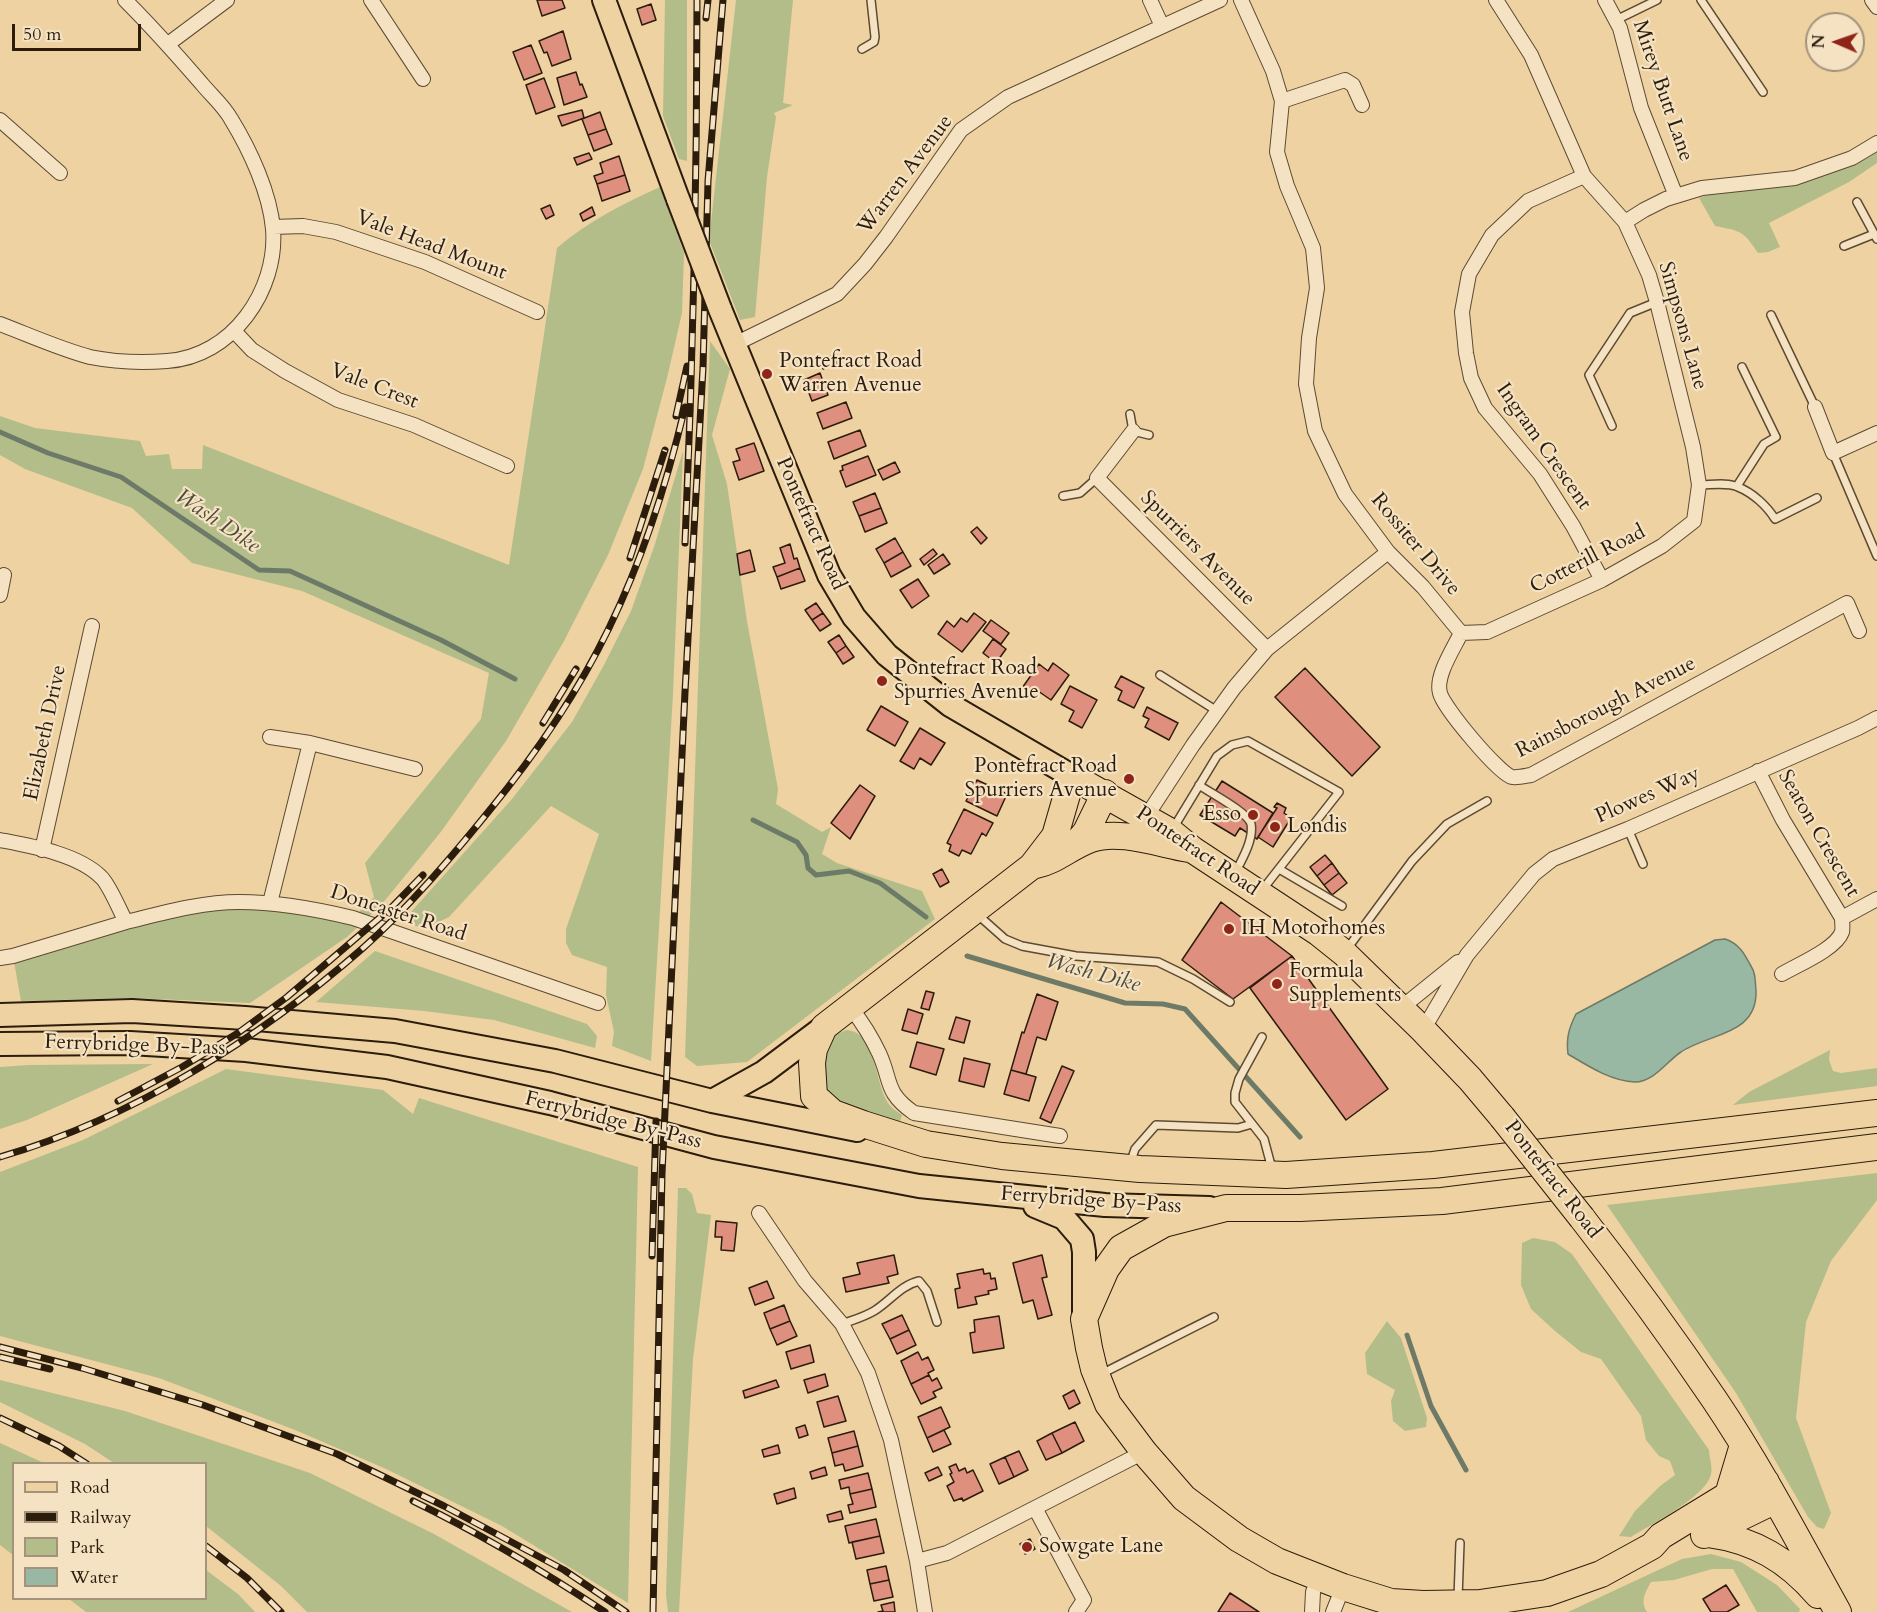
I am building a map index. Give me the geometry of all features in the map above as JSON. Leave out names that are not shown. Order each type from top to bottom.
[{"type":"highway","name":"Pontefract Road","points":[[1075,778],[1171,832],[1193,850],[1319,933],[1344,953],[1401,1008],[1470,1079],[1626,1275],[1714,1400],[1771,1492],[1838,1612]]},
{"type":"highway","points":[[1075,778],[1068,791],[1055,836],[1032,866],[824,1027],[813,1049],[814,1096],[832,1113],[926,1144],[1002,1156],[1129,1168],[1273,1174],[1433,1165],[1877,1113]]},
{"type":"highway","points":[[1074,846],[1086,832],[1105,794]]},
{"type":"highway","points":[[1032,866],[1047,863],[1074,846],[1100,837],[1129,835],[1193,850]]},
{"type":"highway","points":[[1771,1492],[1728,1495],[1660,1536],[1652,1546],[1601,1574],[1547,1593],[1480,1603],[1391,1602],[1342,1587],[1277,1561],[1239,1539],[1184,1498],[1144,1452],[1108,1404],[1096,1376],[1084,1319],[1106,1269],[1121,1248],[1164,1224],[1226,1208],[1300,1208],[1442,1201],[1877,1147]]},
{"type":"highway","points":[[1728,1495],[1743,1445]]},
{"type":"highway","points":[[1652,1546],[1665,1546],[1708,1534],[1771,1492]]},
{"type":"highway","points":[[1708,1534],[1743,1541],[1779,1559],[1803,1579],[1832,1612]]},
{"type":"main road","name":"Pontefract Road","points":[[604,0],[720,309],[829,575],[854,617],[887,655],[950,705],[1075,778]]},
{"type":"main road","name":"Ferrybridge By-Pass","points":[[0,1015],[132,1011],[395,1031],[555,1061],[712,1101],[926,1144]]},
{"type":"main road","points":[[712,1101],[764,1072],[824,1027]]},
{"type":"main road","name":"Ferrybridge By-Pass","points":[[0,1044],[130,1043],[246,1050],[387,1067],[550,1103],[714,1147],[919,1186],[1105,1205],[1226,1208]]},
{"type":"main road","points":[[1009,1196],[1064,1218],[1082,1239],[1085,1282],[1084,1319]]},
{"type":"street","points":[[0,324],[90,357],[130,362],[170,361],[200,353],[235,332],[248,315],[266,282],[274,246],[269,205],[257,171],[231,118],[168,44],[125,0]]},
{"type":"street","points":[[168,44],[226,0]]},
{"type":"street","points":[[370,0],[423,79]]},
{"type":"street","points":[[1150,0],[1162,26]]},
{"type":"street","name":"Warren Avenue","points":[[735,344],[837,294],[886,237],[961,130],[1008,97],[1220,0]]},
{"type":"street","name":"Rossiter Drive","points":[[1241,0],[1273,71],[1282,101],[1277,152],[1287,186],[1313,248],[1317,288],[1309,338],[1306,384],[1315,431],[1345,494],[1388,552],[1423,587],[1461,633]]},
{"type":"street","name":"Simpsons Lane","points":[[1496,0],[1531,55],[1584,176],[1624,222],[1648,275],[1683,403],[1699,485]]},
{"type":"street","name":"Mirey Butt Lane","points":[[1605,0],[1616,20],[1641,108],[1676,196]]},
{"type":"street","points":[[1872,0],[1877,7]]},
{"type":"street","points":[[1282,101],[1345,80],[1353,85],[1362,105]]},
{"type":"street","points":[[0,120],[60,173]]},
{"type":"street","points":[[1624,222],[1676,196],[1702,188],[1795,178],[1852,158],[1877,143]]},
{"type":"street","name":"Ingram Crescent","points":[[1584,176],[1528,201],[1492,235],[1469,274],[1462,312],[1471,378],[1485,408],[1540,474],[1573,526],[1602,580]]},
{"type":"street","name":"Vale Head Mount","points":[[273,227],[303,226],[336,232],[425,262],[537,312]]},
{"type":"street","name":"Vale Crest","points":[[235,332],[252,350],[338,400],[414,424],[507,466]]},
{"type":"street","points":[[1815,407],[1833,453],[1877,433]]},
{"type":"street","points":[[1097,478],[1133,431]]},
{"type":"street","name":"Spurriers Avenue","points":[[1097,478],[1267,649]]},
{"type":"street","name":"Cotterill Road","points":[[1461,633],[1487,632],[1602,580],[1662,546],[1694,521],[1699,485]]},
{"type":"street","points":[[1146,817],[1217,711],[1267,649],[1388,552]]},
{"type":"street","points":[[0,595],[4,575]]},
{"type":"street","name":"Rainsborough Avenue","points":[[1461,633],[1439,678],[1440,693],[1447,709],[1500,770],[1513,778],[1531,775],[1847,603],[1859,632]]},
{"type":"street","name":"Elizabeth Drive","points":[[42,850],[92,626]]},
{"type":"street","name":"Plowes Way","points":[[1423,1030],[1467,955],[1534,874],[1553,859],[1628,829],[1877,718]]},
{"type":"street","points":[[270,736],[310,743],[415,769]]},
{"type":"street","points":[[270,903],[310,743]]},
{"type":"street","name":"Seaton Crescent","points":[[1758,771],[1842,918],[1842,932],[1835,942],[1782,974]]},
{"type":"street","points":[[0,840],[75,860],[102,877],[126,922]]},
{"type":"street","name":"Seaton Crescent","points":[[1842,918],[1877,899]]},
{"type":"street","name":"Doncaster Road","points":[[0,958],[178,909],[237,902],[270,903],[319,910],[353,918],[598,1003]]},
{"type":"street","name":"Plowes Way","points":[[1401,1008],[1467,955]]},
{"type":"street","points":[[851,1008],[867,1030],[880,1055],[891,1089],[901,1104],[914,1113],[1060,1136]]},
{"type":"street","points":[[759,1213],[805,1281],[842,1324],[868,1373],[891,1440],[917,1561],[925,1612]]},
{"type":"street","points":[[917,1561],[947,1554],[1144,1452]]},
{"type":"street","points":[[1035,1508],[1084,1600],[1076,1612]]},
{"type":"street","points":[[1312,1612],[1313,1592],[1318,1578]]},
{"type":"street","points":[[1333,1612],[1342,1587]]},
{"type":"lane","points":[[862,49],[874,42],[871,0]]},
{"type":"lane","points":[[1616,20],[1657,0]]},
{"type":"lane","points":[[1701,0],[1763,92]]},
{"type":"lane","points":[[1844,246],[1876,237],[1857,202]]},
{"type":"lane","points":[[1612,426],[1589,375],[1630,313],[1657,302]]},
{"type":"lane","points":[[1771,315],[1815,407]]},
{"type":"lane","points":[[1737,486],[1764,444],[1776,437],[1742,367]]},
{"type":"lane","points":[[1130,414],[1133,431],[1149,435]]},
{"type":"lane","points":[[1833,453],[1877,556]]},
{"type":"lane","points":[[1063,496],[1080,493],[1097,478]]},
{"type":"lane","points":[[1699,485],[1737,486],[1754,496],[1769,509],[1775,519],[1817,498]]},
{"type":"lane","points":[[1160,675],[1217,711]]},
{"type":"lane","points":[[1171,832],[1217,756],[1232,745],[1248,741],[1339,792],[1260,893]]},
{"type":"lane","points":[[1199,786],[1246,817],[1251,825],[1246,853],[1234,876]]},
{"type":"lane","points":[[1344,953],[1419,854],[1447,824],[1487,801]]},
{"type":"lane","points":[[1628,829],[1643,864]]},
{"type":"lane","name":"Pontefract Road","points":[[1279,869],[1342,906]]},
{"type":"lane","points":[[974,911],[1005,939],[1022,946],[1076,956],[1158,962],[1230,1002]]},
{"type":"lane","points":[[1262,1037],[1234,1093],[1235,1102],[1264,1139],[1273,1174]]},
{"type":"lane","points":[[1129,1168],[1136,1149],[1156,1125],[1238,1128],[1252,1124]]},
{"type":"lane","points":[[842,1324],[874,1311],[910,1283],[919,1281],[927,1291],[937,1322]]},
{"type":"lane","points":[[1096,1376],[1214,1317]]},
{"type":"lane","points":[[1458,1603],[1460,1543]]},
{"type":"green space","points":[[665,0],[687,0],[687,161],[679,159],[663,116]]},
{"type":"green space","points":[[736,0],[793,0],[783,103],[793,105],[774,113],[776,117],[767,177],[755,317],[740,320],[709,240]]},
{"type":"green space","points":[[1877,150],[1877,163],[1849,182],[1769,223],[1780,247],[1768,252],[1758,253],[1740,233],[1715,226],[1699,198],[1726,191],[1814,179],[1840,170]]},
{"type":"green space","points":[[660,187],[684,253],[682,313],[643,469],[608,555],[564,641],[506,741],[440,833],[382,904],[347,937],[250,1003],[132,998],[21,1001],[13,956],[237,902],[353,918],[374,897],[365,863],[481,719],[489,673],[302,591],[192,563],[132,508],[25,469],[0,455],[0,416],[35,428],[140,441],[146,456],[169,454],[172,469],[202,469],[203,445],[509,565],[557,248],[606,214]]},
{"type":"green space","points":[[710,341],[730,369],[712,435],[727,484],[747,621],[778,789],[776,804],[822,832],[831,827],[822,854],[837,863],[922,891],[935,919],[747,1062],[697,1066],[685,1057]]},
{"type":"green space","points":[[683,451],[673,694],[651,1061],[612,1046],[614,1032],[606,995],[607,967],[572,955],[566,943],[566,929],[599,834],[551,806],[449,917],[424,929],[403,921],[512,799],[572,722],[631,611],[654,547]]},
{"type":"green space","points":[[375,951],[587,1024],[597,1036],[595,1048],[494,1020],[424,1011],[316,1002]]},
{"type":"green space","points":[[846,1030],[864,1039],[873,1059],[883,1094],[888,1103],[902,1115],[899,1125],[848,1112],[824,1090],[825,1045],[835,1035]]},
{"type":"green space","points":[[1830,1050],[1829,1060],[1833,1071],[1841,1073],[1877,1068],[1877,1086],[1733,1105],[1749,1092]]},
{"type":"green space","points":[[153,1064],[27,1120],[0,1129],[0,1067]]},
{"type":"green space","points":[[226,1069],[383,1090],[413,1114],[419,1098],[638,1167],[628,1603],[502,1526],[384,1468],[295,1430],[159,1378],[0,1336],[0,1172],[83,1140]]},
{"type":"green space","points":[[1877,1173],[1877,1200],[1831,1261],[1806,1322],[1796,1418],[1831,1513],[1824,1529],[1817,1527],[1808,1517],[1736,1393],[1607,1205]]},
{"type":"green space","points":[[678,1188],[686,1188],[692,1194],[697,1213],[711,1215],[693,1359],[679,1612],[668,1612],[666,1594]]},
{"type":"green space","points":[[1533,1238],[1555,1242],[1572,1254],[1709,1450],[1712,1468],[1707,1483],[1677,1509],[1631,1537],[1619,1536],[1635,1511],[1660,1486],[1675,1475],[1670,1461],[1659,1456],[1646,1440],[1641,1416],[1601,1359],[1581,1352],[1531,1309],[1521,1285],[1522,1243]]},
{"type":"green space","points":[[1387,1321],[1401,1338],[1427,1418],[1426,1427],[1405,1431],[1393,1421],[1391,1401],[1395,1390],[1367,1374],[1365,1353]]},
{"type":"green space","points":[[0,1380],[125,1411],[310,1473],[434,1534],[572,1612],[307,1612],[281,1586],[207,1527],[207,1462],[112,1462],[85,1444],[0,1402]]},
{"type":"green space","points":[[0,1443],[42,1462],[12,1462],[12,1554],[0,1545]]},
{"type":"green space","points":[[1711,1554],[1741,1562],[1777,1585],[1800,1609],[1799,1612],[1757,1612],[1733,1569],[1712,1569],[1674,1580],[1651,1582],[1645,1593],[1644,1601],[1647,1612],[1568,1612],[1682,1559]]},
{"type":"green space","points":[[207,1571],[238,1594],[255,1612],[86,1612],[70,1600],[207,1600]]},
{"type":"water","points":[[1725,939],[1742,950],[1755,976],[1754,1005],[1749,1016],[1740,1025],[1681,1052],[1654,1075],[1642,1081],[1617,1079],[1568,1054],[1569,1033],[1576,1014],[1715,940]]},
{"type":"building","points":[[537,0],[562,0],[565,8],[542,16]]},
{"type":"building","points":[[651,4],[656,20],[642,25],[637,9]]},
{"type":"building","points":[[563,31],[571,59],[552,66],[547,52],[544,53],[539,41]]},
{"type":"building","points":[[531,45],[542,73],[524,80],[513,52]]},
{"type":"building","points":[[576,72],[587,97],[564,105],[557,78]]},
{"type":"building","points":[[544,78],[555,107],[536,114],[526,85]]},
{"type":"building","points":[[582,110],[584,118],[562,126],[558,116]]},
{"type":"building","points":[[600,112],[606,129],[588,135],[582,119]]},
{"type":"building","points":[[606,129],[612,144],[594,151],[588,135]]},
{"type":"building","points":[[589,153],[592,159],[577,165],[574,158]]},
{"type":"building","points":[[619,156],[625,175],[597,184],[594,176],[603,173],[600,163]]},
{"type":"building","points":[[625,175],[630,191],[602,201],[597,184]]},
{"type":"building","points":[[550,205],[554,215],[546,219],[541,209]]},
{"type":"building","points":[[592,207],[595,215],[583,221],[580,214]]},
{"type":"building","points":[[834,355],[837,363],[823,369],[820,361]]},
{"type":"building","points":[[820,373],[828,395],[812,401],[804,380]]},
{"type":"building","points":[[846,402],[852,418],[823,429],[817,413]]},
{"type":"building","points":[[860,430],[866,446],[834,459],[828,442]]},
{"type":"building","points":[[754,443],[764,471],[739,480],[733,462],[740,460],[736,449]]},
{"type":"building","points":[[868,456],[876,475],[846,487],[840,471],[843,470],[842,466]]},
{"type":"building","points":[[895,462],[900,472],[883,480],[878,470]]},
{"type":"building","points":[[875,493],[881,508],[859,516],[853,502]]},
{"type":"building","points":[[881,508],[887,523],[865,532],[859,516]]},
{"type":"building","points":[[977,527],[987,538],[981,544],[971,532]]},
{"type":"building","points":[[895,538],[903,552],[884,563],[876,549]]},
{"type":"building","points":[[790,544],[794,559],[797,558],[800,568],[777,577],[773,567],[785,563],[780,548]]},
{"type":"building","points":[[933,549],[937,554],[924,565],[920,559]]},
{"type":"building","points":[[750,550],[755,571],[740,575],[737,554]]},
{"type":"building","points":[[903,552],[911,566],[891,577],[884,563]]},
{"type":"building","points":[[943,554],[950,564],[934,574],[928,565]]},
{"type":"building","points":[[800,568],[805,581],[781,589],[777,577]]},
{"type":"building","points":[[918,579],[929,596],[912,608],[900,590]]},
{"type":"building","points":[[816,603],[823,613],[812,620],[805,610]]},
{"type":"building","points":[[823,613],[831,624],[820,631],[812,620]]},
{"type":"building","points":[[974,613],[986,622],[962,652],[938,634],[947,621],[954,627],[961,618],[967,622]]},
{"type":"building","points":[[991,620],[1009,633],[1001,644],[983,631]]},
{"type":"building","points":[[839,635],[846,646],[836,653],[828,642]]},
{"type":"building","points":[[993,639],[1006,649],[996,663],[983,653]]},
{"type":"building","points":[[846,646],[854,657],[843,664],[836,653]]},
{"type":"building","points":[[1053,663],[1069,675],[1051,700],[1038,691],[1032,699],[1020,691],[1039,664],[1048,671]]},
{"type":"building","points":[[1305,668],[1380,747],[1352,776],[1275,697]]},
{"type":"building","points":[[1121,676],[1144,688],[1134,708],[1118,700],[1122,691],[1115,687]]},
{"type":"building","points":[[1070,686],[1097,700],[1082,728],[1069,721],[1074,711],[1061,704]]},
{"type":"building","points":[[881,706],[908,722],[895,746],[867,730]]},
{"type":"building","points":[[1147,707],[1178,723],[1169,740],[1145,727],[1149,719],[1143,716]]},
{"type":"building","points":[[920,728],[945,743],[931,765],[920,758],[914,769],[900,761]]},
{"type":"building","points":[[977,780],[1007,794],[997,816],[966,801]]},
{"type":"building","points":[[1222,781],[1273,813],[1257,839],[1240,828],[1235,836],[1200,815]]},
{"type":"building","points":[[860,785],[875,796],[850,839],[831,823]]},
{"type":"building","name":"Londis","points":[[1277,803],[1286,808],[1284,813],[1291,818],[1273,847],[1258,837],[1277,808],[1274,807]]},
{"type":"building","points":[[964,809],[993,823],[986,836],[982,833],[971,854],[962,850],[959,856],[949,851],[951,845],[947,843]]},
{"type":"building","points":[[1325,855],[1332,863],[1317,876],[1310,867]]},
{"type":"building","points":[[1332,863],[1339,873],[1324,885],[1317,876]]},
{"type":"building","points":[[942,869],[949,882],[940,887],[933,874]]},
{"type":"building","points":[[1339,873],[1347,883],[1332,895],[1324,885]]},
{"type":"building","name":"IH Motorhomes","points":[[1221,902],[1292,956],[1233,999],[1182,960]]},
{"type":"building","points":[[1292,956],[1388,1089],[1346,1120],[1250,988]]},
{"type":"building","points":[[926,991],[934,993],[929,1010],[921,1008]]},
{"type":"building","points":[[1037,994],[1058,1002],[1046,1040],[1037,1037],[1026,1074],[1011,1070],[1022,1032],[1024,1033]]},
{"type":"building","points":[[908,1009],[923,1014],[917,1034],[902,1030]]},
{"type":"building","points":[[956,1017],[970,1021],[964,1043],[949,1039]]},
{"type":"building","points":[[917,1042],[944,1049],[936,1075],[910,1067]]},
{"type":"building","points":[[964,1058],[990,1064],[984,1087],[959,1081]]},
{"type":"building","points":[[1062,1066],[1074,1071],[1051,1123],[1040,1118]]},
{"type":"building","points":[[1011,1070],[1036,1077],[1029,1101],[1004,1094]]},
{"type":"building","points":[[716,1221],[737,1223],[734,1251],[721,1250],[722,1237],[715,1237]]},
{"type":"building","points":[[894,1255],[898,1274],[887,1277],[889,1283],[846,1292],[843,1278],[860,1274],[857,1263]]},
{"type":"building","points":[[1042,1255],[1047,1277],[1042,1278],[1052,1315],[1038,1319],[1033,1300],[1023,1303],[1013,1263]]},
{"type":"building","points":[[983,1269],[984,1274],[990,1273],[991,1279],[995,1278],[997,1289],[988,1291],[989,1294],[975,1297],[977,1304],[958,1308],[955,1289],[960,1288],[957,1274]]},
{"type":"building","points":[[767,1281],[774,1298],[755,1305],[749,1288]]},
{"type":"building","points":[[784,1305],[790,1321],[770,1329],[764,1313]]},
{"type":"building","points":[[902,1315],[909,1330],[890,1339],[882,1324]]},
{"type":"building","points":[[999,1316],[1004,1348],[973,1353],[970,1333],[975,1332],[974,1320]]},
{"type":"building","points":[[790,1321],[797,1336],[777,1345],[770,1329]]},
{"type":"building","points":[[909,1330],[916,1345],[897,1354],[890,1339]]},
{"type":"building","points":[[810,1345],[814,1362],[791,1369],[786,1352]]},
{"type":"building","points":[[918,1352],[922,1360],[928,1357],[934,1370],[911,1384],[901,1361]]},
{"type":"building","points":[[825,1374],[828,1386],[808,1393],[804,1380]]},
{"type":"building","points":[[929,1375],[932,1381],[937,1378],[942,1388],[933,1392],[936,1397],[921,1404],[911,1384]]},
{"type":"building","points":[[776,1380],[779,1387],[745,1398],[743,1391]]},
{"type":"building","points":[[1074,1390],[1080,1403],[1069,1409],[1063,1396]]},
{"type":"building","points":[[838,1396],[846,1421],[824,1427],[817,1402]]},
{"type":"building","points":[[941,1407],[950,1427],[927,1438],[918,1417]]},
{"type":"building","points":[[1075,1422],[1084,1441],[1062,1453],[1052,1433]]},
{"type":"building","points":[[805,1425],[808,1435],[799,1438],[796,1428]]},
{"type":"building","points":[[944,1430],[951,1444],[933,1452],[927,1438]]},
{"type":"building","points":[[854,1431],[858,1446],[832,1453],[828,1438]]},
{"type":"building","points":[[1052,1433],[1062,1453],[1046,1460],[1037,1441]]},
{"type":"building","points":[[778,1445],[780,1453],[764,1457],[762,1450]]},
{"type":"building","points":[[858,1446],[863,1466],[845,1471],[843,1464],[835,1466],[832,1453]]},
{"type":"building","points":[[1019,1451],[1028,1470],[1014,1477],[1005,1457]]},
{"type":"building","points":[[1005,1457],[1014,1477],[999,1484],[990,1464]]},
{"type":"building","points":[[956,1464],[959,1471],[965,1468],[967,1473],[973,1470],[983,1491],[963,1501],[962,1498],[954,1501],[947,1486],[954,1482],[949,1467]]},
{"type":"building","points":[[825,1467],[827,1475],[812,1479],[810,1472]]},
{"type":"building","points":[[938,1467],[942,1475],[929,1481],[925,1473]]},
{"type":"building","points":[[868,1473],[872,1489],[850,1494],[849,1487],[841,1489],[839,1480]]},
{"type":"building","points":[[794,1488],[796,1498],[777,1504],[774,1494]]},
{"type":"building","points":[[872,1489],[876,1507],[850,1513],[848,1505],[853,1504],[850,1494]]},
{"type":"building","points":[[841,1511],[843,1519],[829,1522],[827,1515]]},
{"type":"building","points":[[876,1519],[880,1536],[849,1543],[845,1526]]},
{"type":"building","points":[[880,1536],[884,1553],[856,1559],[852,1542]]},
{"type":"building","name":"Sowgate Lane","points":[[1030,1539],[1035,1549],[1025,1554],[1020,1544]]},
{"type":"building","points":[[886,1566],[889,1580],[870,1584],[867,1570]]},
{"type":"building","points":[[889,1580],[893,1597],[874,1601],[870,1584]]},
{"type":"building","points":[[1726,1585],[1739,1605],[1727,1612],[1711,1612],[1703,1599]]},
{"type":"building","points":[[1230,1593],[1259,1612],[1218,1612]]},
{"type":"building","points":[[894,1602],[895,1612],[878,1612],[883,1611],[881,1605]]},
{"type":"waterway","name":"Wash Dike","points":[[0,432],[48,453],[121,477],[259,570],[290,571],[441,640],[515,679]]},
{"type":"waterway","name":"Wash Dike","points":[[753,820],[797,842],[806,855],[808,868],[816,875],[849,871],[880,883],[926,917]]},
{"type":"waterway","name":"Wash Dike","points":[[967,956],[1125,1003],[1163,1004],[1185,1009],[1300,1137]]},
{"type":"waterway","name":"Wash Dike","points":[[1407,1335],[1431,1406],[1466,1470]]},
{"type":"railway","points":[[685,543],[694,272],[697,0]]},
{"type":"railway","points":[[706,18],[708,0]]},
{"type":"railway","points":[[653,1612],[662,1174],[703,368],[708,181],[723,0]]},
{"type":"railway","points":[[676,416],[687,366]]},
{"type":"railway","points":[[0,1157],[50,1141],[98,1121],[146,1098],[238,1044],[323,982],[397,916],[429,882],[523,768],[569,700],[597,653],[633,575],[662,492],[685,407]]},
{"type":"railway","points":[[630,558],[665,450]]},
{"type":"railway","points":[[543,723],[576,669]]},
{"type":"railway","points":[[118,1101],[182,1067],[238,1033],[287,997],[390,909],[423,875]]},
{"type":"railway","points":[[652,1256],[656,1121]]},
{"type":"railway","points":[[0,1347],[82,1368],[203,1405],[337,1454],[444,1506],[564,1570],[626,1612]]},
{"type":"railway","points":[[0,1357],[50,1369]]},
{"type":"railway","points":[[0,1418],[59,1446],[84,1462]]},
{"type":"railway","points":[[413,1501],[510,1553],[605,1612]]},
{"type":"railway","points":[[207,1547],[247,1578],[281,1612]]},
{"type":"place","name":"Pontefract Road Warren Avenue","points":[[767,374]]},
{"type":"place","name":"Pontefract Road Spurries Avenue","points":[[882,681]]},
{"type":"place","name":"Pontefract Road Spurriers Avenue","points":[[1129,779]]},
{"type":"place","name":"Esso","points":[[1253,815]]},
{"type":"place","name":"Londis","points":[[1275,827]]},
{"type":"place","name":"IH Motorhomes","points":[[1229,929]]},
{"type":"place","name":"Formula Supplements","points":[[1277,984]]},
{"type":"place","name":"Sowgate Lane","points":[[1027,1547]]}]
